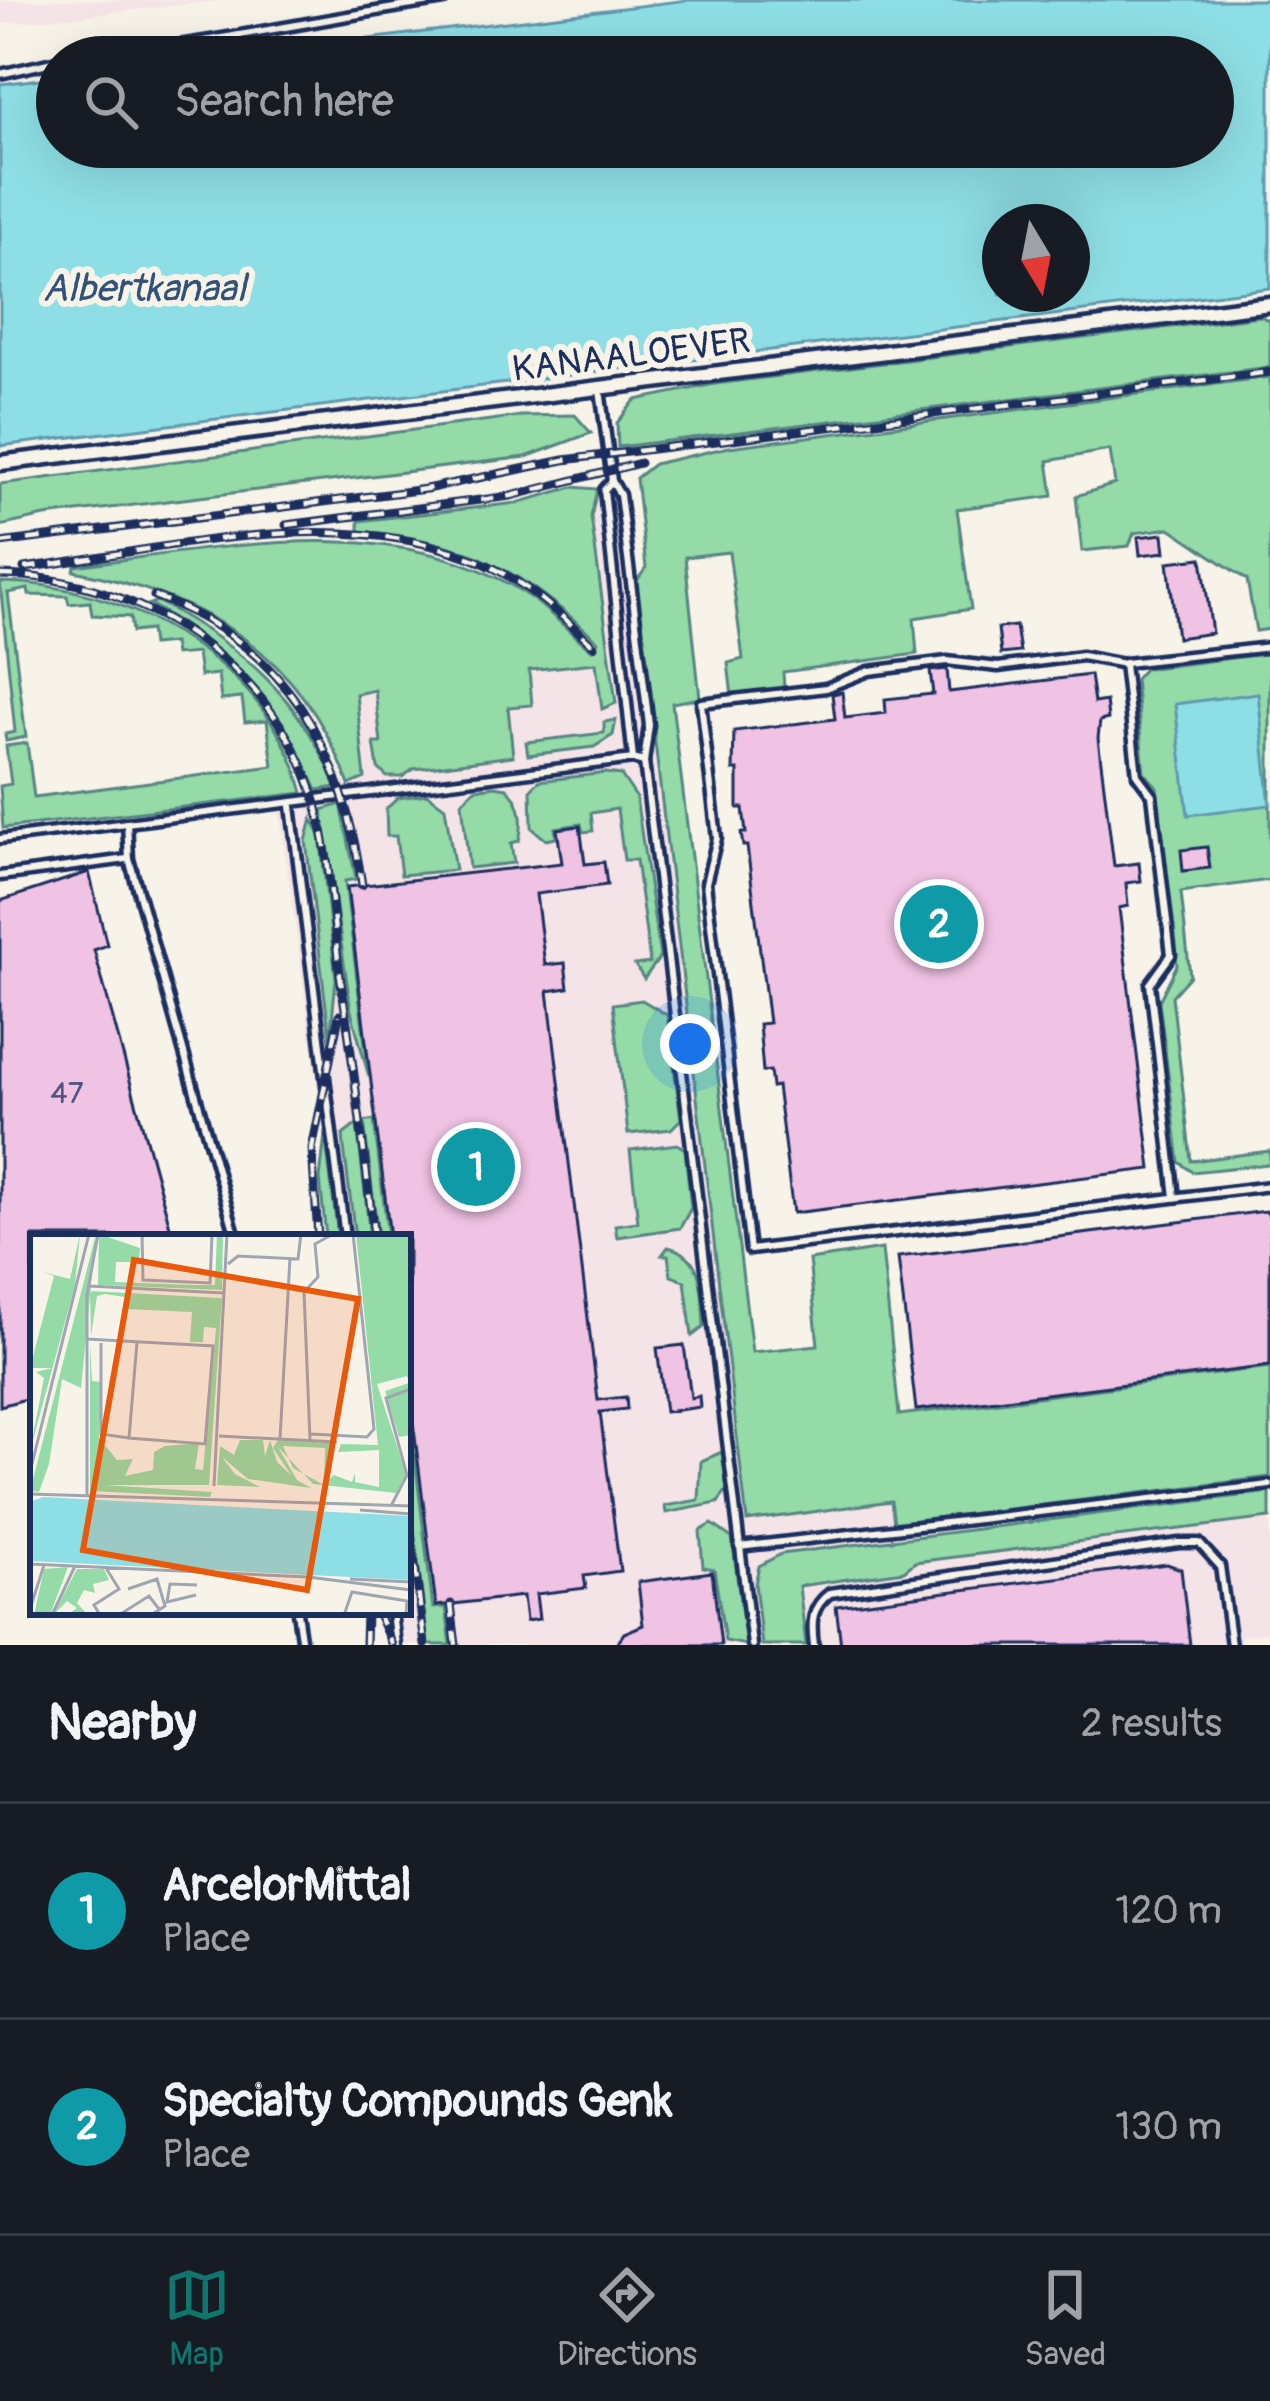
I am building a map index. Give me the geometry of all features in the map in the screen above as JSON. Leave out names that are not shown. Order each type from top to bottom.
[{"type":"street","name":"KANAALOEVER","points":[[0,463],[1270,304]]},
{"type":"lane","points":[[245,36],[283,25],[444,0]]},
{"type":"lane","points":[[0,74],[36,66]]},
{"type":"lane","points":[[600,388],[612,481],[620,495],[649,725],[644,762],[752,1645]]},
{"type":"lane","points":[[612,481],[604,490],[633,759]]},
{"type":"lane","points":[[1270,647],[1124,664],[1082,656],[998,667],[947,661],[869,671],[826,688],[700,704],[717,838],[706,883],[750,1250],[1270,1186]]},
{"type":"lane","points":[[1124,664],[1137,775],[1152,795],[1171,956],[1150,984],[1174,1197]]},
{"type":"lane","points":[[0,838],[633,759],[644,762]]},
{"type":"lane","points":[[291,804],[345,1234]]},
{"type":"lane","points":[[127,824],[129,859],[235,1234]]},
{"type":"lane","points":[[0,876],[129,859]]},
{"type":"lane","points":[[740,1547],[1270,1485]]},
{"type":"lane","points":[[814,1645],[812,1617],[817,1603],[830,1593],[1179,1543],[1199,1544],[1220,1566],[1231,1645]]},
{"type":"lane","points":[[297,1615],[302,1645]]},
{"type":"lane","points":[[392,1615],[396,1645]]},
{"type":"shaded area","points":[[0,0],[229,0],[0,24]]},
{"type":"shaded area","points":[[625,485],[747,1520],[891,1500],[895,1540],[781,1554],[774,1645],[387,1645],[385,1615],[411,1615],[411,1234],[338,1234],[277,796],[365,778],[356,693],[375,690],[381,744],[402,777],[508,707],[528,670],[597,663],[602,708],[615,703],[591,517],[597,489]]},
{"type":"shaded area","points":[[1270,1518],[1270,1632],[1241,1636],[1241,1645],[806,1645],[798,1586],[903,1571],[915,1562]]},
{"type":"green space","points":[[1260,316],[1270,321],[1270,367],[618,447],[617,423],[635,400],[715,384]]},
{"type":"green space","points":[[1270,377],[1270,629],[1256,631],[1247,580],[1170,528],[1134,533],[1129,546],[1082,551],[1076,496],[1115,484],[1110,450],[1048,461],[1053,496],[957,509],[971,609],[914,618],[917,654],[783,672],[784,689],[732,696],[728,663],[743,659],[729,552],[685,557],[700,698],[672,703],[752,1352],[818,1345],[809,1260],[882,1249],[899,1415],[1270,1367],[1270,1477],[894,1523],[891,1501],[747,1521],[636,582],[646,568],[636,478],[654,464],[729,447]]},
{"type":"green space","points":[[575,415],[591,433],[526,457],[45,516],[0,526],[0,484],[521,416]]},
{"type":"green space","points":[[573,487],[597,489],[591,517],[616,703],[602,709],[596,663],[529,670],[532,705],[508,707],[513,756],[414,769],[402,777],[387,777],[378,768],[374,743],[381,743],[375,690],[356,694],[365,778],[349,785],[305,700],[277,666],[244,638],[166,597],[74,571],[75,566],[244,545],[360,543],[416,551],[470,566],[521,591],[592,650],[598,641],[569,615],[489,562],[432,542],[359,531],[359,521],[517,503]]},
{"type":"green space","points":[[0,582],[96,597],[187,639],[226,669],[260,705],[286,747],[303,793],[3,828],[0,786],[11,784],[6,746],[27,743],[34,797],[273,766],[267,720],[245,722],[242,698],[221,700],[218,674],[200,676],[197,653],[175,655],[173,643],[152,645],[150,630],[132,632],[130,617],[92,615],[90,602],[69,604],[67,596],[29,595],[28,589],[8,593],[26,737],[6,741],[5,734],[15,732]]},
{"type":"green space","points":[[157,601],[216,636],[265,677],[306,726],[337,787],[317,790],[285,730],[250,682],[206,641],[150,604]]},
{"type":"green space","points":[[1265,654],[1270,659],[1270,880],[1181,892],[1190,976],[1172,996],[1191,1161],[1270,1151],[1270,1164],[1192,1172],[1179,1162],[1159,1001],[1177,965],[1157,787],[1144,772],[1135,679],[1144,669]]},
{"type":"green space","points":[[616,720],[613,735],[594,747],[528,755],[526,742],[604,733],[604,722]]},
{"type":"green space","points":[[621,775],[636,797],[660,957],[644,979],[635,965],[650,963],[636,860],[624,860],[617,809],[591,813],[593,831],[583,832],[581,824],[555,828],[556,838],[546,840],[532,828],[531,789],[539,781]]},
{"type":"green space","points":[[507,788],[520,812],[519,841],[511,843],[514,863],[469,868],[462,802],[475,789]]},
{"type":"green space","points":[[427,794],[445,807],[455,870],[401,875],[396,836],[387,836],[386,809],[398,798]]},
{"type":"green space","points":[[341,804],[356,879],[345,881],[369,1077],[351,1011],[322,810]]},
{"type":"green space","points":[[312,819],[320,835],[336,979],[330,1040],[306,841]]},
{"type":"green space","points":[[642,1000],[667,1015],[681,1119],[671,1129],[628,1134],[613,1004]]},
{"type":"green space","points":[[374,1120],[388,1234],[378,1234],[364,1122]]},
{"type":"green space","points":[[357,1124],[370,1234],[355,1234],[343,1135]]},
{"type":"green space","points":[[325,1134],[338,1234],[326,1234],[320,1179]]},
{"type":"green space","points":[[677,1144],[685,1149],[691,1208],[680,1228],[617,1237],[615,1225],[638,1222],[630,1150]]},
{"type":"green space","points":[[668,1247],[689,1258],[700,1278],[704,1327],[692,1336],[685,1281],[671,1276],[668,1255],[662,1255]]},
{"type":"green space","points":[[411,1425],[433,1608],[446,1607],[451,1645],[428,1645],[411,1503]]},
{"type":"green space","points":[[722,1452],[727,1489],[718,1503],[666,1513],[665,1506],[699,1500],[701,1461]]},
{"type":"green space","points":[[1270,1492],[1270,1518],[915,1562],[904,1571],[799,1586],[806,1645],[762,1645],[755,1584],[759,1566],[781,1554]]},
{"type":"green space","points":[[712,1524],[732,1538],[746,1645],[725,1641],[714,1569],[703,1567],[700,1531]]},
{"type":"water","name":"Albertkanaal","points":[[688,0],[1270,0],[1270,288],[1090,310],[1090,204],[982,204],[982,312],[1077,312],[0,446],[0,84],[36,80],[36,168],[1234,168],[1234,36],[392,36]]},
{"type":"water","points":[[1258,693],[1270,805],[1188,815],[1175,704]]},
{"type":"building","points":[[1163,534],[1165,552],[1140,555],[1138,537]]},
{"type":"building","points":[[1202,558],[1212,633],[1177,638],[1168,562]]},
{"type":"building","points":[[1016,626],[1020,652],[1001,654],[998,628]]},
{"type":"building","points":[[947,669],[949,692],[1090,675],[1094,703],[1106,701],[1108,719],[1100,721],[1098,738],[1114,866],[1139,863],[1141,881],[1126,883],[1128,906],[1119,908],[1151,1169],[793,1213],[777,1086],[772,1087],[770,1071],[763,1072],[759,1024],[769,1023],[747,846],[743,846],[741,833],[746,833],[743,808],[738,808],[738,770],[733,770],[734,731],[835,719],[832,694],[842,692],[845,718],[886,713],[885,699],[933,694],[930,671]]},
{"type":"building","points":[[580,826],[585,864],[604,862],[607,885],[536,894],[545,965],[565,963],[568,988],[548,991],[598,1400],[626,1397],[627,1409],[600,1412],[620,1571],[584,1576],[586,1588],[536,1594],[539,1619],[526,1621],[523,1596],[436,1606],[411,1404],[411,1234],[390,1234],[347,887],[562,863],[557,829]]},
{"type":"building","points":[[1207,847],[1210,868],[1183,871],[1181,850]]},
{"type":"building","points":[[89,872],[107,945],[94,950],[172,1234],[30,1234],[30,1398],[0,1406],[0,901]]},
{"type":"building","points":[[1266,1211],[1270,1218],[1270,1366],[916,1410],[898,1257]]},
{"type":"building","points":[[684,1345],[691,1398],[699,1396],[700,1407],[665,1412],[657,1348]]},
{"type":"building","points":[[1167,1564],[1181,1569],[1190,1645],[841,1645],[836,1606]]},
{"type":"building","points":[[712,1572],[721,1645],[616,1645],[624,1633],[643,1625],[638,1582]]},
{"type":"railway","points":[[0,543],[426,489],[564,460],[1270,372]]},
{"type":"railway","points":[[286,525],[511,496],[640,463]]},
{"type":"railway","points":[[24,568],[256,535],[374,535],[431,545],[485,564],[542,600],[594,646]]},
{"type":"railway","points":[[0,575],[103,592],[152,612],[196,638],[236,671],[270,710],[297,754],[316,804],[325,846],[374,1234]]},
{"type":"railway","points":[[154,596],[201,617],[240,643],[274,673],[301,708],[340,790],[362,885]]},
{"type":"railway","points":[[318,1234],[312,1149],[339,1015]]},
{"type":"railway","points":[[411,1535],[425,1645]]},
{"type":"railway","points":[[451,1604],[456,1645]]},
{"type":"railway","points":[[365,1645],[366,1615]]},
{"type":"railway","points":[[378,1615],[392,1645]]},
{"type":"place","name":"Specialty Compounds Genk","points":[[939,924]]},
{"type":"place","name":"ArcelorMittal","points":[[476,1167]]}]
